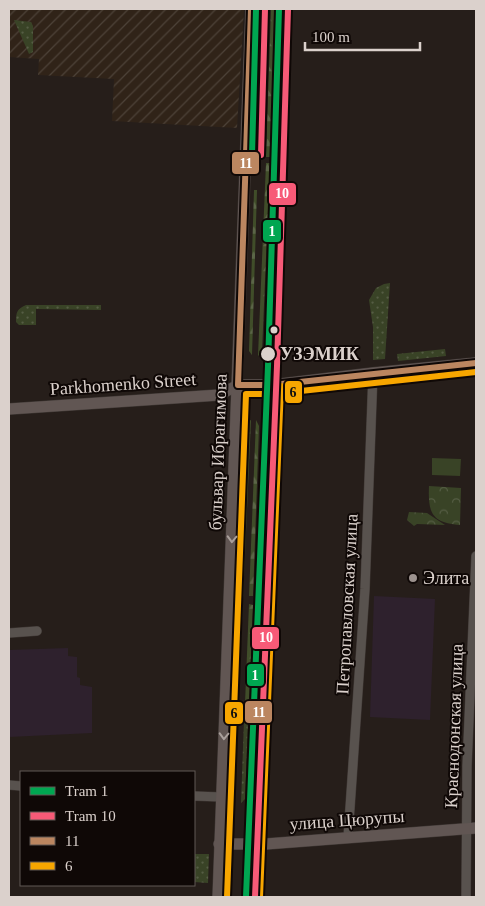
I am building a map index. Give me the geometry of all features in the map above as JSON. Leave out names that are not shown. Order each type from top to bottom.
[{"type":"main road","name":"бульвар Ибрагимова","points":[[218,897],[251,9]]},
{"type":"main road","points":[[251,897],[285,9]]},
{"type":"main road","name":"Parkhomenko Street","points":[[9,408],[219,395],[238,385],[272,385],[476,363]]},
{"type":"main road","name":"улица Цюрупы","points":[[219,844],[253,844],[471,829]]},
{"type":"street","name":"Петропавловская улица","points":[[348,837],[365,589],[373,373]]},
{"type":"street","name":"Краснодонская улица","points":[[466,897],[471,829],[467,766],[476,556]]},
{"type":"street","points":[[9,633],[37,631]]},
{"type":"street","points":[[195,796],[221,797]]},
{"type":"shaded area","points":[[9,9],[244,10],[237,128],[112,121],[114,79],[38,75],[39,59],[9,57]]},
{"type":"shaded area","points":[[374,596],[435,599],[430,720],[370,717]]},
{"type":"shaded area","points":[[68,648],[68,656],[77,657],[77,677],[80,678],[80,685],[92,687],[92,733],[9,737],[9,650]]},
{"type":"green space","points":[[260,9],[264,9],[261,114],[257,113]]},
{"type":"green space","points":[[271,9],[276,9],[270,157],[266,157]]},
{"type":"green space","points":[[14,20],[31,22],[33,26],[33,52],[29,54]]},
{"type":"green space","points":[[266,163],[270,163],[262,352],[258,356]]},
{"type":"green space","points":[[254,190],[257,190],[252,355],[249,351]]},
{"type":"green space","points":[[390,283],[385,359],[373,360],[373,327],[369,300],[376,288]]},
{"type":"green space","points":[[26,305],[101,305],[101,310],[36,309],[36,325],[19,325],[16,322],[17,313]]},
{"type":"green space","points":[[445,349],[446,356],[398,361],[397,354]]},
{"type":"green space","points":[[251,420],[234,802],[231,800],[246,423]]},
{"type":"green space","points":[[256,420],[259,426],[253,596],[249,596]]},
{"type":"green space","points":[[432,458],[461,459],[460,476],[432,475]]},
{"type":"green space","points":[[429,486],[461,488],[460,525],[443,522],[433,514],[429,503]]},
{"type":"green space","points":[[409,512],[427,513],[445,525],[417,524],[414,526],[407,520]]},
{"type":"green space","points":[[249,604],[253,605],[249,705],[245,704]]},
{"type":"green space","points":[[244,720],[248,720],[245,799],[241,803]]},
{"type":"green space","points":[[195,854],[209,854],[208,883],[195,882]]},
{"type":"tram line","name":"1","points":[[252,155],[256,9]]},
{"type":"tram line","name":"10","points":[[261,155],[265,9]]},
{"type":"tram line","name":"1","points":[[246,897],[268,366],[279,9]]},
{"type":"tram line","name":"10","points":[[255,897],[277,366],[288,9]]},
{"type":"transit line","name":"11","points":[[251,9],[238,385],[272,385],[476,363]]},
{"type":"transit line","name":"11","points":[[251,897],[285,9]]},
{"type":"transit line","name":"6","points":[[227,897],[246,394],[273,394],[476,372]]},
{"type":"transit line","name":"6","points":[[260,897],[281,386]]},
{"type":"place","name":"УЗЭМИК","points":[[268,354]]},
{"type":"place","name":"Элита","points":[[413,578]]}]
